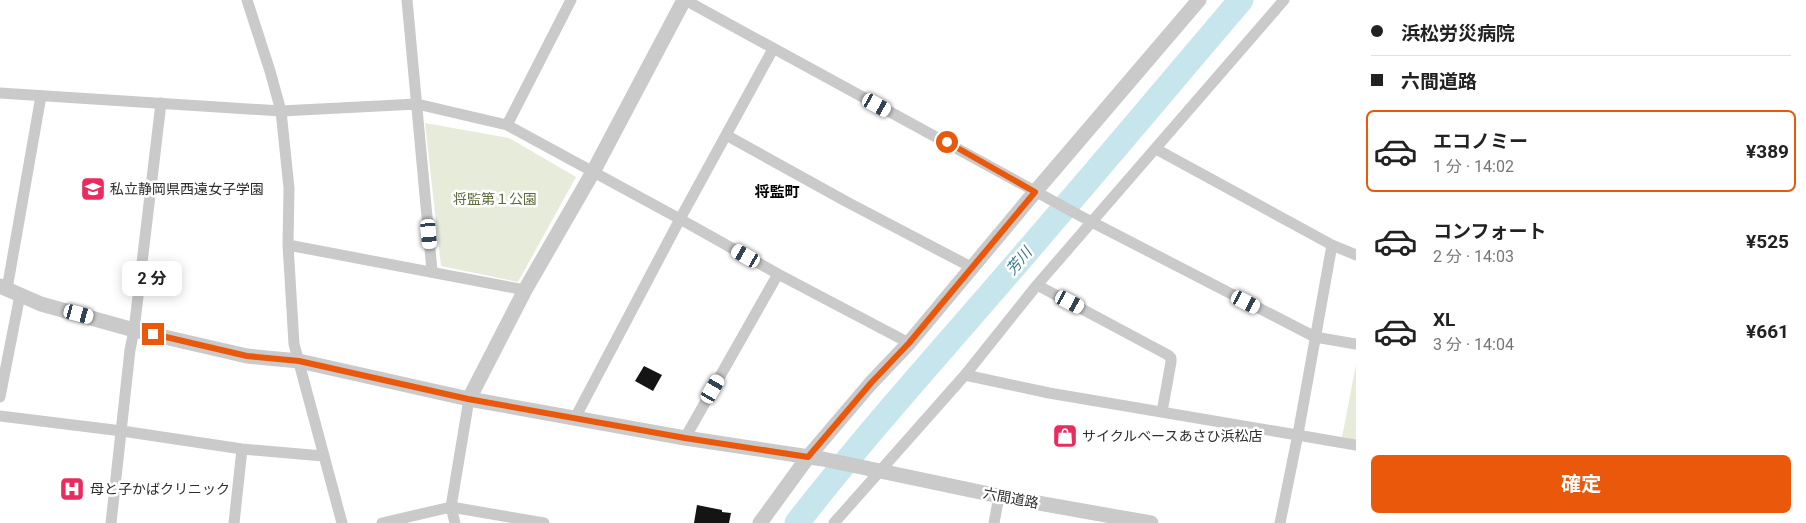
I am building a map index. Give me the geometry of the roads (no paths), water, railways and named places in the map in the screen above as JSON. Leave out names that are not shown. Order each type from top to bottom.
[{"type":"street","points":[[247,0],[281,111],[289,188],[288,244],[294,344],[342,523]]},
{"type":"street","points":[[408,0],[432,271]]},
{"type":"street","points":[[507,125],[571,0]]},
{"type":"street","points":[[455,523],[451,507],[468,399],[526,290],[593,172],[684,0],[964,151],[1089,221],[1315,337],[1356,344]]},
{"type":"street","points":[[760,523],[816,458],[871,383],[909,343],[971,268],[1039,194],[1199,0]]},
{"type":"street","points":[[834,523],[875,470],[964,375],[1089,221],[1156,149],[1284,0]]},
{"type":"street","points":[[575,418],[680,219],[773,49]]},
{"type":"street","points":[[0,93],[281,111],[417,104],[507,125],[778,274],[909,343]]},
{"type":"street","points":[[0,397],[9,290],[41,96]]},
{"type":"street","points":[[111,523],[160,103]]},
{"type":"street","points":[[726,135],[971,268]]},
{"type":"street","points":[[1156,149],[1332,245],[1356,255]]},
{"type":"street","points":[[288,244],[526,290]]},
{"type":"street","points":[[1280,523],[1332,245]]},
{"type":"street","points":[[685,438],[778,274]]},
{"type":"street","points":[[1037,285],[1171,358],[1162,412]]},
{"type":"street","points":[[9,290],[41,304],[134,330],[247,356],[299,361],[468,399],[685,438],[816,458]]},
{"type":"street","points":[[964,375],[1049,393],[1356,445]]},
{"type":"street","points":[[0,416],[122,431],[242,449],[323,456]]},
{"type":"street","points":[[234,523],[242,449]]},
{"type":"street","name":"六間道路","points":[[816,458],[999,496],[1151,523]]},
{"type":"street","points":[[994,523],[999,496]]},
{"type":"street","points":[[382,523],[451,507],[544,523]]},
{"type":"waterway","name":"芳川","points":[[797,523],[889,411],[1241,0]]},
{"type":"place","name":"私立静岡県西遠女子学園","points":[[93,189]]},
{"type":"place","name":"サイクルベースあさひ浜松店","points":[[1065,436]]},
{"type":"place","name":"母と子かばクリニック","points":[[72,489]]},
{"type":"district","name":"将監町","points":[[777,192]]},
{"type":"park label","name":"将監第１公園","points":[[495,199]]}]
